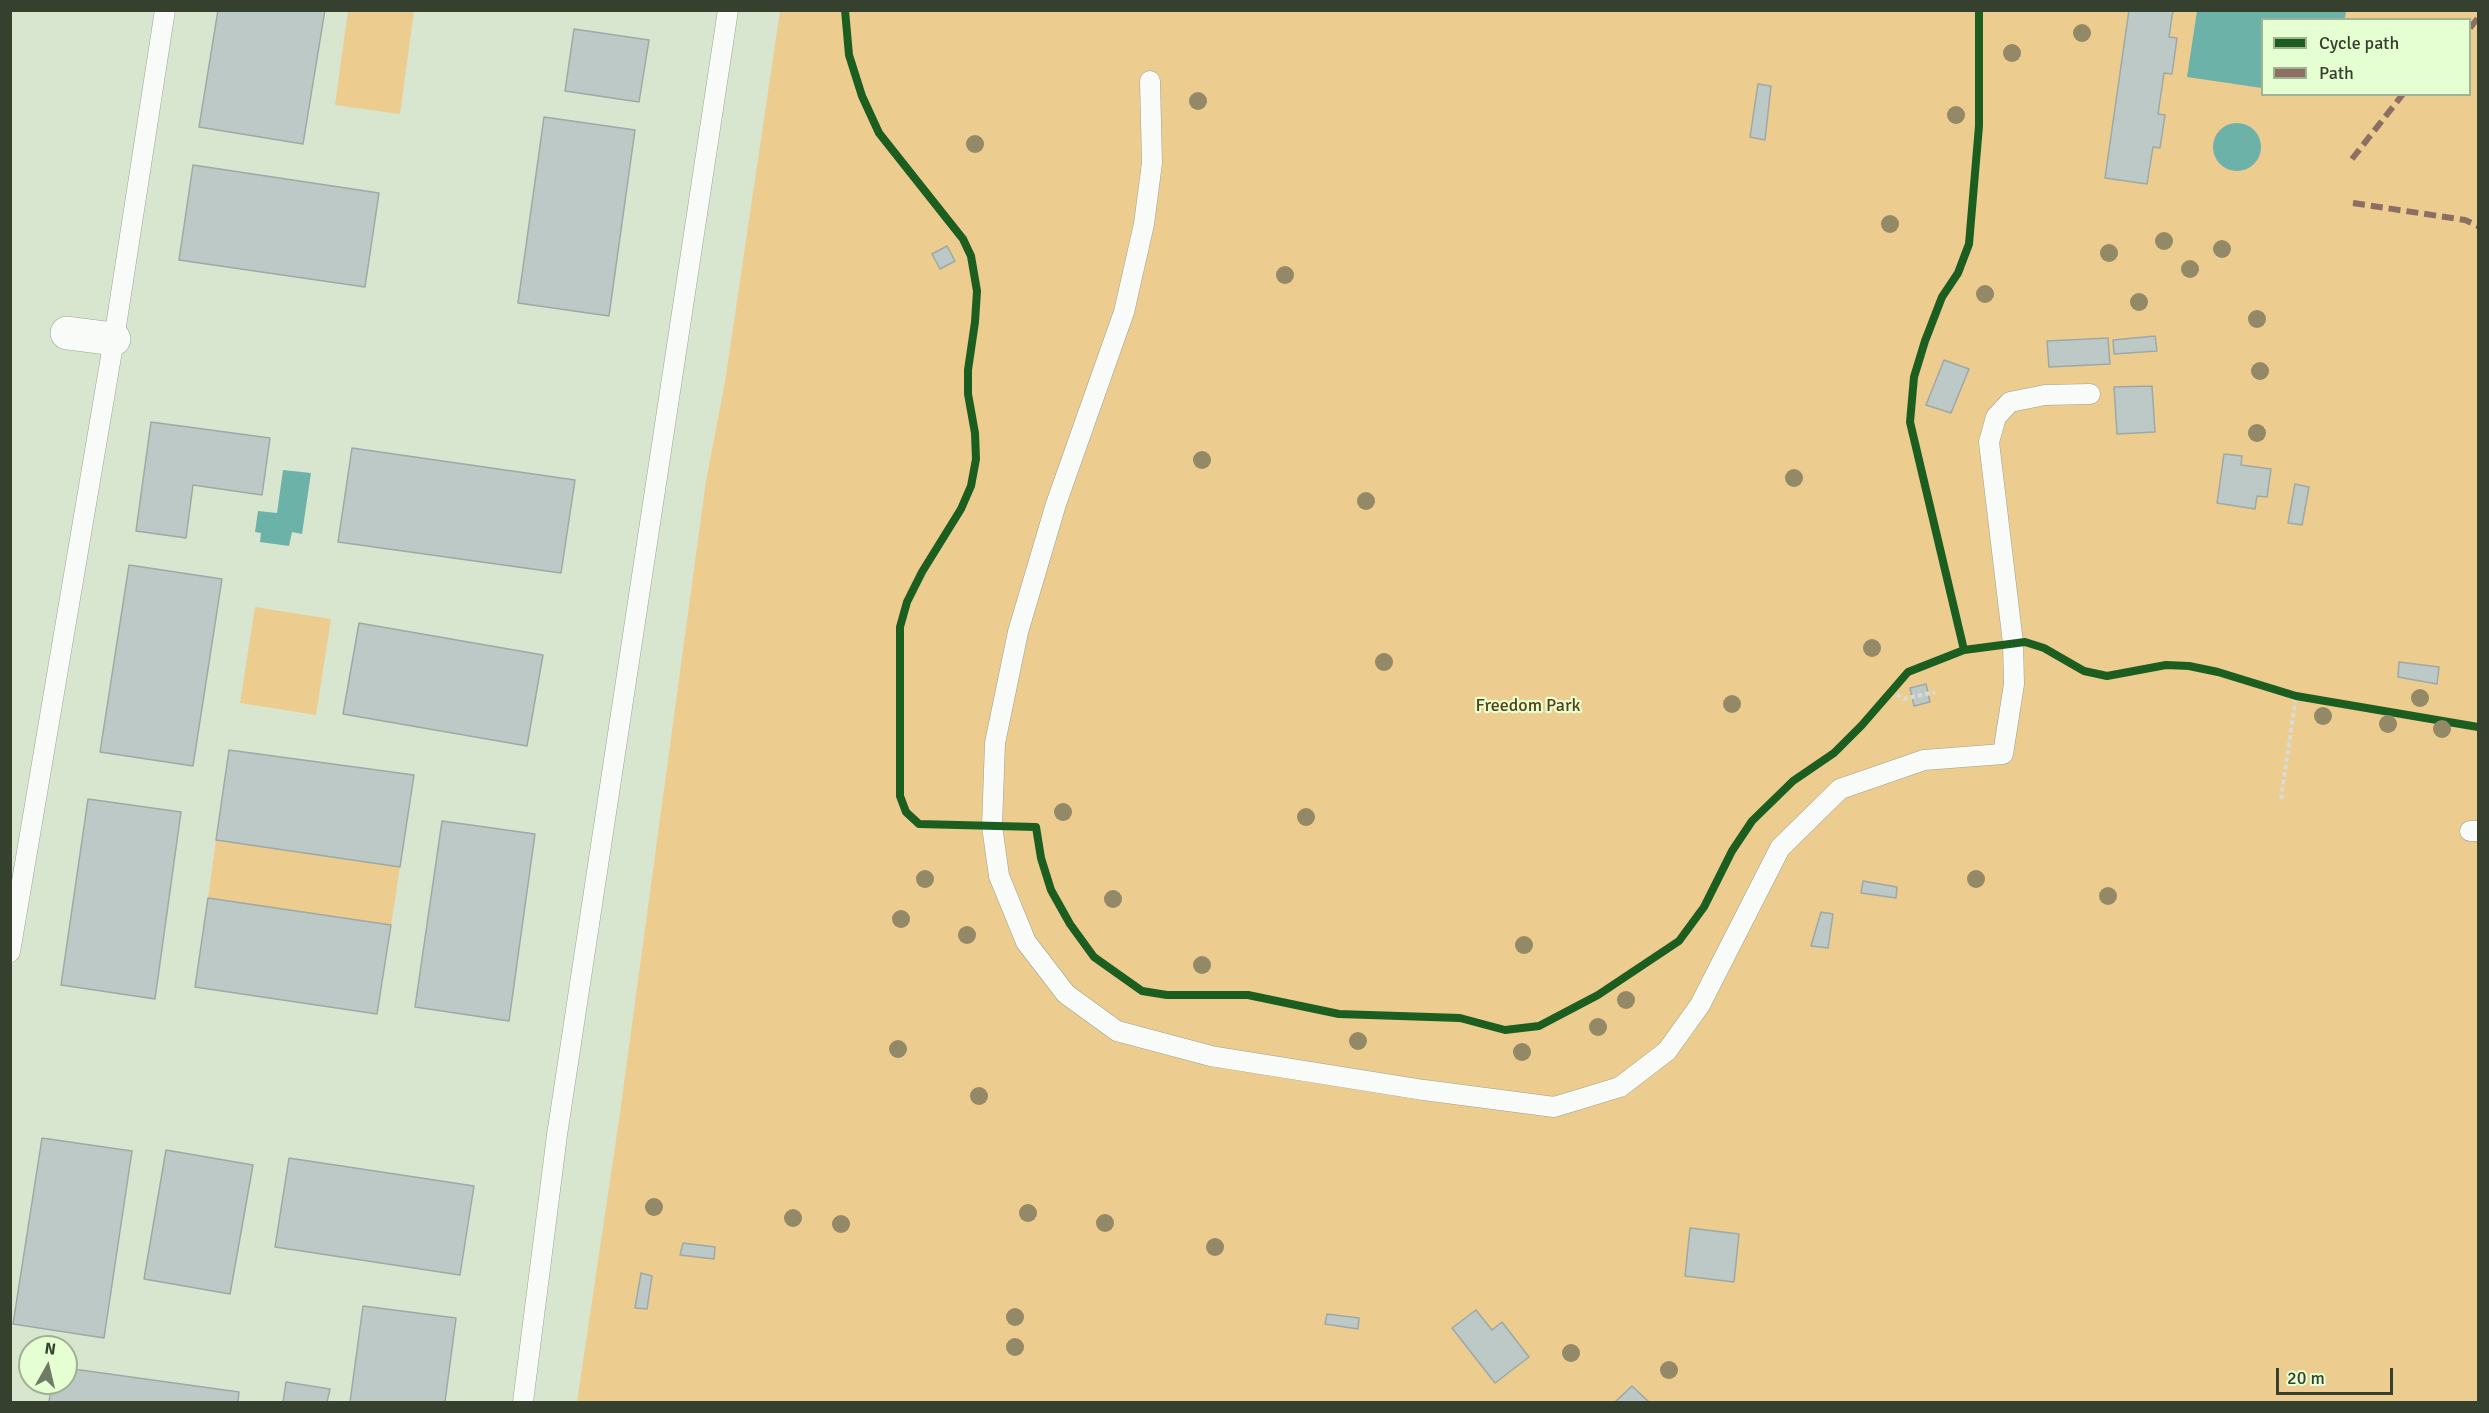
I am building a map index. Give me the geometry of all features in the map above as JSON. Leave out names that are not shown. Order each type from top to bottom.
[{"type":"street","points":[[67,333],[114,339]]},
{"type":"lane","points":[[10,952],[114,339],[165,10]]},
{"type":"lane","points":[[523,1402],[556,1135],[728,10]]},
{"type":"lane","points":[[1150,81],[1152,163],[1144,224],[1124,312],[1056,504],[1018,632],[995,743],[992,826],[999,876],[1026,942],[1066,994],[1117,1031],[1211,1056],[1424,1090],[1554,1107],[1620,1086],[1667,1051],[1700,1005],[1780,848],[1840,789],[1924,760],[2003,754],[2014,684],[2013,643],[1989,442],[1996,417],[2010,402],[2045,395],[2090,394]]},
{"type":"path","points":[[1884,699],[1893,687],[1904,699],[1935,693]]},
{"type":"path","points":[[2284,693],[2307,698]]},
{"type":"path","points":[[2281,799],[2296,696]]},
{"type":"green space","points":[[348,11],[414,11],[400,114],[335,105]]},
{"type":"green space","name":"Freedom Park","points":[[780,11],[2478,11],[2478,1402],[577,1402],[619,1120],[706,481],[725,382]]},
{"type":"green space","points":[[255,607],[331,619],[316,715],[240,703]]},
{"type":"green space","points":[[216,840],[400,867],[391,925],[208,898]]},
{"type":"water","points":[[2197,10],[2346,11],[2345,18],[2261,18],[2261,88],[2187,77]]},
{"type":"water","points":[[2237,123],[2254,130],[2261,147],[2254,164],[2237,171],[2220,164],[2213,147],[2220,130]]},
{"type":"water","points":[[283,470],[311,473],[302,534],[292,532],[289,546],[260,542],[261,533],[255,532],[258,511],[277,513]]},
{"type":"building","points":[[218,10],[325,10],[303,144],[199,127]]},
{"type":"building","points":[[2129,10],[2173,10],[2169,37],[2177,38],[2172,74],[2164,73],[2158,114],[2165,115],[2160,148],[2153,147],[2147,184],[2105,178]]},
{"type":"building","points":[[574,29],[649,40],[639,102],[565,91]]},
{"type":"building","points":[[1758,84],[1771,86],[1765,140],[1750,137]]},
{"type":"building","points":[[544,117],[635,130],[609,316],[518,303]]},
{"type":"building","points":[[193,165],[379,193],[365,287],[179,260]]},
{"type":"building","points":[[947,246],[955,261],[940,269],[932,254]]},
{"type":"building","points":[[2155,336],[2157,351],[2114,354],[2113,340]]},
{"type":"building","points":[[2108,338],[2110,364],[2049,367],[2047,341]]},
{"type":"building","points":[[1944,360],[1969,369],[1951,413],[1926,405]]},
{"type":"building","points":[[2152,386],[2155,432],[2117,434],[2114,387]]},
{"type":"building","points":[[151,422],[270,438],[262,495],[193,485],[186,538],[136,531]]},
{"type":"building","points":[[352,448],[575,480],[561,573],[338,542]]},
{"type":"building","points":[[2224,454],[2242,456],[2241,465],[2271,469],[2267,497],[2257,496],[2255,509],[2217,503]]},
{"type":"building","points":[[2295,484],[2309,487],[2302,525],[2288,523]]},
{"type":"building","points":[[129,565],[222,579],[193,766],[100,752]]},
{"type":"building","points":[[359,623],[543,655],[527,746],[343,714]]},
{"type":"building","points":[[2399,662],[2439,667],[2437,684],[2398,677]]},
{"type":"building","points":[[1926,684],[1930,702],[1914,706],[1910,688]]},
{"type":"building","points":[[229,750],[414,775],[400,867],[216,840]]},
{"type":"building","points":[[88,799],[181,812],[155,999],[61,985]]},
{"type":"building","points":[[442,821],[535,834],[509,1021],[415,1007]]},
{"type":"building","points":[[1863,881],[1897,887],[1896,898],[1861,893]]},
{"type":"building","points":[[208,898],[391,925],[377,1014],[195,987]]},
{"type":"building","points":[[1821,912],[1833,914],[1828,948],[1811,946]]},
{"type":"building","points":[[42,1138],[132,1151],[104,1338],[13,1324]]},
{"type":"building","points":[[166,1150],[253,1165],[230,1294],[144,1279]]},
{"type":"building","points":[[289,1158],[474,1186],[460,1275],[275,1247]]},
{"type":"building","points":[[1690,1228],[1739,1234],[1734,1282],[1685,1276]]},
{"type":"building","points":[[683,1243],[715,1247],[714,1259],[680,1255]]},
{"type":"building","points":[[641,1273],[652,1276],[647,1309],[635,1308]]},
{"type":"building","points":[[363,1306],[456,1318],[445,1402],[350,1402]]},
{"type":"building","points":[[1476,1310],[1492,1330],[1502,1322],[1529,1357],[1495,1383],[1452,1328]]},
{"type":"building","points":[[1327,1314],[1359,1318],[1358,1329],[1325,1324]]},
{"type":"building","points":[[78,1370],[239,1392],[238,1402],[49,1402],[50,1395],[78,1395]]},
{"type":"building","points":[[286,1382],[330,1389],[327,1402],[283,1402]]},
{"type":"building","points":[[1632,1386],[1649,1402],[1615,1402]]},
{"type":"marked path","points":[[2471,27],[2478,18]]},
{"type":"marked path","points":[[2352,159],[2401,96]]},
{"type":"marked path","points":[[2353,203],[2465,220],[2478,226]]},
{"type":"cycle path","points":[[845,10],[849,55],[862,96],[879,133],[963,239],[971,256],[977,291],[968,370],[968,394],[975,433],[976,459],[971,486],[961,509],[922,572],[907,602],[900,627],[900,796],[906,812],[919,824],[1036,827],[1041,858],[1051,890],[1070,924],[1094,957],[1142,991],[1167,995],[1248,995],[1339,1014],[1460,1018],[1505,1030],[1539,1026],[1598,995],[1679,941],[1704,907],[1732,851],[1752,821],[1793,781],[1834,753],[1908,672],[1964,650],[2025,642],[2044,648],[2084,671],[2107,676],[2166,665],[2189,666],[2218,672],[2296,696],[2478,727]]},
{"type":"cycle path","points":[[1964,650],[1910,422],[1914,377],[1925,341],[1942,297],[1958,273],[1969,244],[1979,126],[1979,10]]}]
